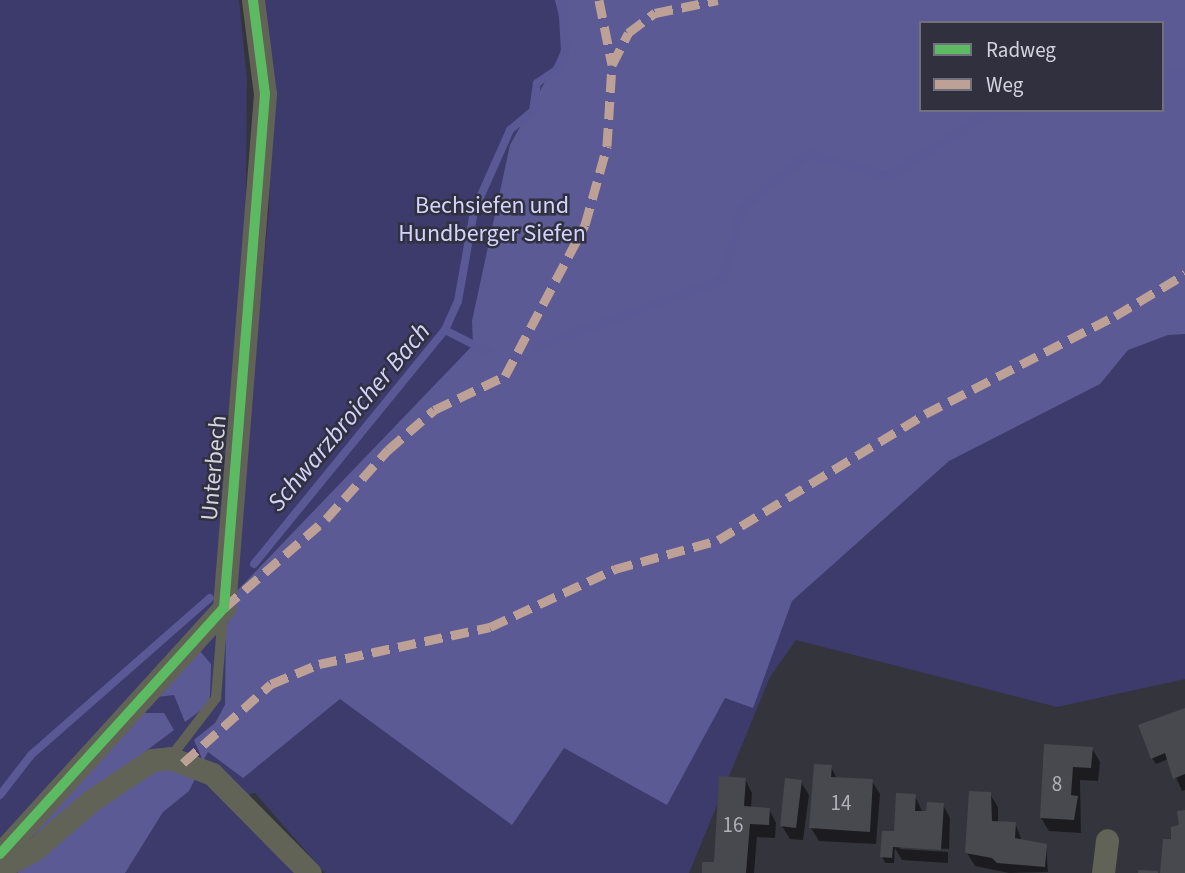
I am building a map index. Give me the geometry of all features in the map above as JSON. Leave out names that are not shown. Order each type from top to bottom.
[{"type":"street","name":"Unterbech","points":[[224,608],[265,94],[253,0]]},
{"type":"street","points":[[0,854],[224,608]]},
{"type":"street","points":[[0,868],[35,849],[92,800],[152,760],[170,758],[212,774],[310,873]]},
{"type":"street","points":[[1103,873],[1107,840]]},
{"type":"lane","points":[[170,758],[216,698],[224,608]]},
{"type":"green space","name":"Bechsiefen und Hundberger Siefen","points":[[0,0],[239,0],[247,80],[243,484],[269,210],[272,77],[264,0],[1185,0],[1185,679],[1057,707],[796,640],[770,677],[689,873],[325,873],[255,793],[230,799],[299,873],[0,873]]},
{"type":"shaded area","points":[[555,0],[1185,0],[1185,334],[1168,335],[1128,350],[1100,384],[949,461],[792,601],[753,708],[725,698],[667,805],[564,748],[512,825],[340,699],[243,778],[208,752],[203,761],[194,740],[215,723],[225,705],[226,629],[233,595],[473,345],[472,321],[510,145],[566,44]]},
{"type":"shaded area","points":[[199,650],[211,664],[210,695],[208,705],[185,722],[174,695],[157,697]]},
{"type":"shaded area","points":[[142,713],[164,713],[174,730],[24,843]]},
{"type":"shaded area","points":[[170,769],[195,779],[189,791],[163,812],[125,873],[17,873],[143,773]]},
{"type":"building","points":[[1185,708],[1185,774],[1173,779],[1165,753],[1151,759],[1138,725]]},
{"type":"building","points":[[1044,744],[1093,747],[1091,768],[1073,767],[1071,795],[1078,796],[1074,820],[1040,818]]},
{"type":"building","points":[[814,764],[832,765],[831,777],[873,779],[870,832],[809,828]]},
{"type":"building","points":[[719,776],[746,778],[744,806],[770,808],[769,825],[750,824],[746,873],[702,873],[702,862],[714,862]]},
{"type":"building","points":[[785,778],[802,780],[796,828],[780,826]]},
{"type":"building","points":[[969,791],[991,792],[992,821],[1016,822],[1015,838],[1047,844],[1045,867],[997,863],[992,858],[965,853]]},
{"type":"building","points":[[896,793],[916,794],[915,811],[926,811],[927,802],[944,803],[941,850],[893,847],[892,858],[880,857],[882,831],[894,831]]},
{"type":"building","points":[[1185,810],[1185,873],[1160,873],[1163,839],[1171,839],[1171,827],[1179,825],[1177,811]]},
{"type":"building","points":[[1138,870],[1158,871],[1158,873],[1138,873]]},
{"type":"waterway","points":[[445,330],[458,301],[474,211],[510,130],[533,111],[537,83],[558,69],[565,51],[562,0]]},
{"type":"waterway","name":"Schwarzbroicher Bach","points":[[1164,76],[1185,73]]},
{"type":"waterway","name":"Schwarzbroicher Bach","points":[[537,347],[722,280],[742,209],[807,154],[889,176],[989,113],[999,112]]},
{"type":"waterway","name":"Schwarzbroicher Bach","points":[[254,564],[445,330],[488,352]]},
{"type":"waterway","name":"Schwarzbroicher Bach","points":[[0,795],[31,755],[210,598]]},
{"type":"marked path","points":[[599,0],[612,65]]},
{"type":"marked path","points":[[224,608],[326,519],[388,450],[434,410],[505,376],[585,225],[607,146],[612,65],[628,33],[655,13],[718,0]]},
{"type":"marked path","points":[[183,763],[271,684],[319,664],[490,627],[615,569],[718,540],[925,414],[1115,316],[1185,274]]},
{"type":"cycle path","points":[[0,854],[224,608],[265,94],[253,0]]}]
